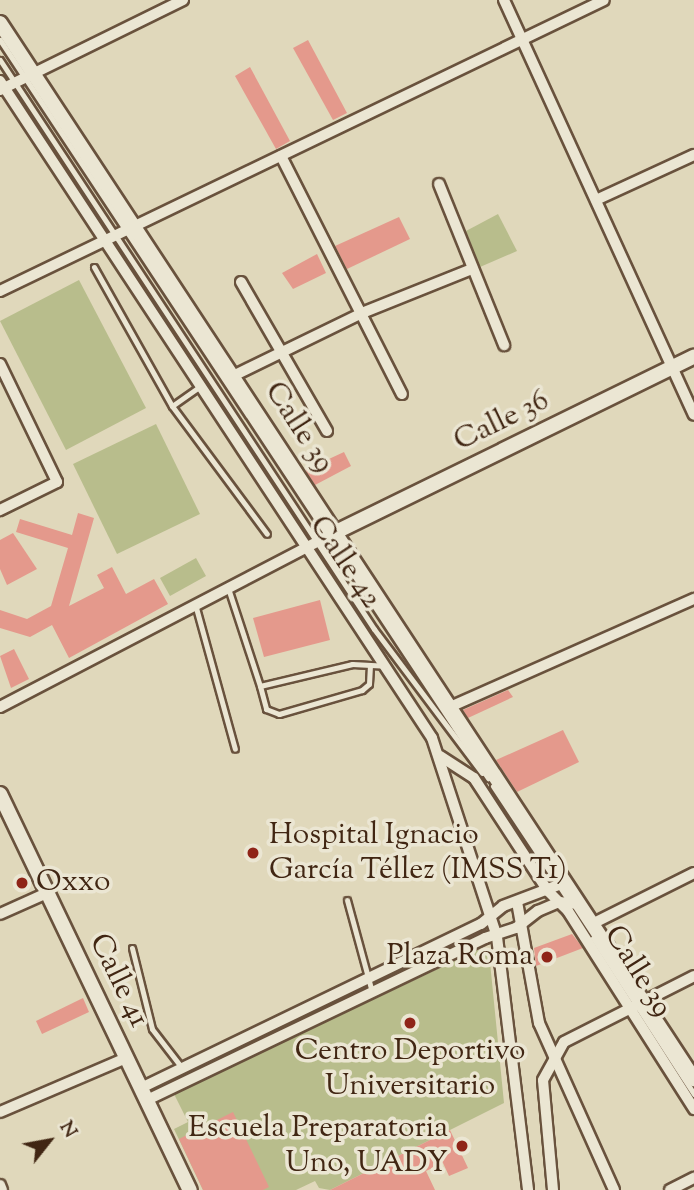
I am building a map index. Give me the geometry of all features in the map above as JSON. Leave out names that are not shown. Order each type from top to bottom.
[{"type":"main road","name":"Calle 39","points":[[0,23],[29,74],[233,376],[325,537],[450,707],[555,880],[570,902],[593,924],[638,1008],[694,1079]]},
{"type":"main road","name":"Calle 36","points":[[325,537],[694,358]]},
{"type":"main road","name":"Calle 41","points":[[0,794],[190,1190]]},
{"type":"street","points":[[1,87],[183,0]]},
{"type":"street","points":[[504,0],[694,415]]},
{"type":"street","points":[[0,291],[521,37],[604,0]]},
{"type":"street","name":"Calle 42","points":[[1,87],[304,548],[385,666],[439,755],[496,937],[528,1190]]},
{"type":"street","points":[[596,200],[694,155]]},
{"type":"street","points":[[281,156],[402,394]]},
{"type":"street","points":[[439,184],[504,345]]},
{"type":"street","points":[[233,376],[362,313],[472,269]]},
{"type":"street","points":[[241,282],[327,431]]},
{"type":"street","points":[[0,364],[57,482],[0,510]]},
{"type":"street","points":[[0,707],[325,537]]},
{"type":"street","points":[[450,707],[694,598]]},
{"type":"street","points":[[144,1094],[183,1068],[490,917],[555,880],[474,778],[439,755]]},
{"type":"street","points":[[593,924],[694,873]]},
{"type":"street","points":[[0,914],[47,893]]},
{"type":"street","points":[[517,902],[539,1023],[614,1190]]},
{"type":"street","points":[[144,1094],[485,938],[496,937],[570,902]]},
{"type":"street","name":"Calle 39","points":[[570,902],[638,1008],[694,1109]]},
{"type":"street","points":[[553,1190],[542,1089],[564,1042],[638,1008],[694,976]]},
{"type":"street","points":[[0,1112],[126,1058]]},
{"type":"street","points":[[670,1190],[694,1178]]},
{"type":"street","points":[[0,1185],[2,1190]]},
{"type":"lane","points":[[0,40],[29,74]]},
{"type":"lane","points":[[0,60],[115,234],[325,537],[555,880]]},
{"type":"lane","points":[[131,227],[427,704],[489,780]]},
{"type":"lane","points":[[94,267],[172,406],[267,534]]},
{"type":"lane","points":[[172,406],[199,387]]},
{"type":"lane","points":[[228,587],[266,709],[279,715],[362,690],[369,684],[370,666]]},
{"type":"lane","points":[[195,604],[235,749]]},
{"type":"lane","points":[[260,686],[352,664],[385,666]]},
{"type":"lane","points":[[346,900],[372,992]]},
{"type":"lane","points":[[132,948],[152,1029],[183,1068]]},
{"type":"lane","points":[[638,1008],[694,1094]]},
{"type":"green space","points":[[498,214],[517,251],[480,267],[466,231]]},
{"type":"green space","points":[[79,280],[146,408],[66,450],[0,321]]},
{"type":"green space","points":[[156,424],[200,514],[117,554],[73,464]]},
{"type":"green space","points":[[196,558],[206,576],[170,596],[160,578]]},
{"type":"green space","name":"Centro Deportivo Universitario","points":[[482,948],[489,952],[504,1103],[330,1190],[319,1188],[315,1181],[296,1190],[203,1190],[174,1129],[188,1122],[174,1094]]},
{"type":"building","points":[[308,40],[347,113],[333,120],[293,48]]},
{"type":"building","points":[[250,67],[290,141],[276,149],[235,76]]},
{"type":"building","points":[[399,217],[410,239],[347,269],[335,246]]},
{"type":"building","points":[[317,254],[326,273],[293,289],[282,273]]},
{"type":"building","points":[[344,452],[351,466],[315,485],[305,470]]},
{"type":"building","points":[[78,513],[94,518],[69,606],[104,588],[97,575],[112,567],[126,594],[154,579],[168,604],[69,658],[52,625],[30,637],[0,628],[0,610],[27,619],[51,606],[68,548],[16,532],[20,519],[72,535]]},
{"type":"building","points":[[13,533],[37,569],[7,585],[0,569],[0,540]]},
{"type":"building","points":[[320,600],[330,640],[264,657],[253,618]]},
{"type":"building","points":[[14,649],[29,679],[11,688],[0,656]]},
{"type":"building","points":[[508,690],[513,697],[468,718],[463,710]]},
{"type":"building","points":[[563,730],[579,762],[517,792],[496,760]]},
{"type":"building","name":"Plaza Roma","points":[[572,934],[583,948],[536,966],[534,948]]},
{"type":"building","points":[[83,998],[89,1012],[42,1034],[36,1021]]},
{"type":"building","points":[[233,1112],[269,1187],[263,1190],[203,1190],[179,1139]]},
{"type":"building","points":[[450,1130],[468,1168],[449,1176],[443,1163],[426,1171],[435,1190],[330,1190]]},
{"type":"place","name":"Hospital Ignacio García Téllez (IMSS T1)","points":[[253,853]]},
{"type":"place","name":"Oxxo","points":[[22,883]]},
{"type":"place","name":"Plaza Roma","points":[[547,957]]},
{"type":"place","name":"Centro Deportivo Universitario","points":[[410,1023]]},
{"type":"place","name":"Escuela Preparatoria Uno, UADY","points":[[462,1146]]}]
